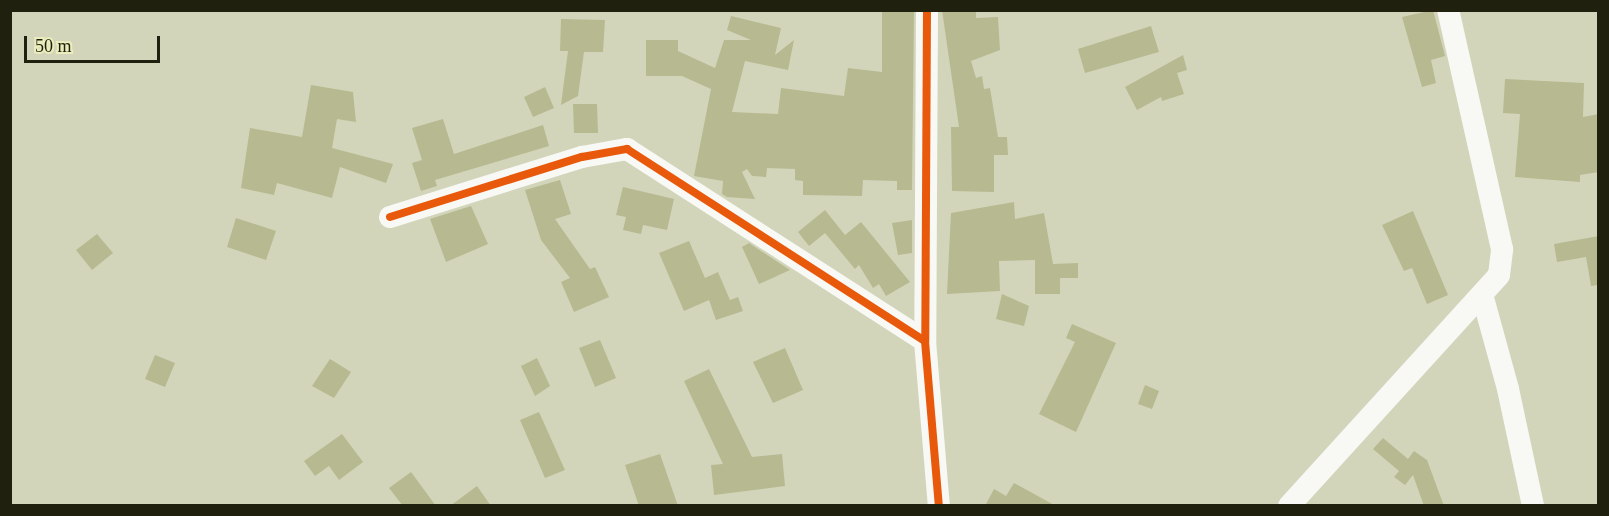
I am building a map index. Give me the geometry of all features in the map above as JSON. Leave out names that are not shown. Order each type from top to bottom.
[{"type":"street","points":[[927,10],[925,341],[939,506]]},
{"type":"street","points":[[1288,506],[1483,298],[1499,275],[1502,249],[1448,10]]},
{"type":"street","points":[[390,216],[582,157],[627,150],[925,341]]},
{"type":"street","points":[[1483,298],[1509,389],[1533,506]]},
{"type":"building","points":[[882,10],[914,10],[912,190],[897,190],[897,181],[863,180],[862,196],[803,195],[803,181],[795,180],[795,169],[767,168],[766,177],[752,176],[747,169],[742,172],[755,199],[727,197],[722,194],[723,181],[694,176],[711,89],[682,76],[646,76],[646,40],[678,40],[678,51],[715,68],[724,40],[751,40],[727,30],[731,16],[781,28],[775,55],[794,40],[788,70],[745,61],[732,112],[778,114],[781,88],[844,96],[848,68],[882,72]]},
{"type":"building","points":[[942,10],[976,10],[976,18],[998,17],[1000,50],[971,61],[976,78],[982,76],[984,89],[990,88],[998,137],[1007,137],[1008,155],[994,155],[994,192],[952,191],[951,127],[959,127]]},
{"type":"building","points":[[1433,10],[1445,56],[1431,60],[1436,83],[1422,87],[1402,17]]},
{"type":"building","points":[[561,19],[605,20],[603,52],[584,52],[578,96],[561,105],[568,51],[560,51]]},
{"type":"building","points":[[1151,26],[1159,52],[1085,73],[1078,49]]},
{"type":"building","points":[[1183,55],[1187,70],[1177,73],[1184,94],[1162,101],[1161,97],[1137,110],[1125,87]]},
{"type":"building","points":[[1505,79],[1584,83],[1583,117],[1599,114],[1599,172],[1580,175],[1580,182],[1515,177],[1520,114],[1503,113]]},
{"type":"building","points":[[311,85],[353,92],[356,122],[337,119],[332,148],[393,164],[386,183],[340,167],[332,198],[277,183],[274,195],[241,188],[250,128],[302,137]]},
{"type":"building","points":[[545,87],[554,108],[533,117],[524,97]]},
{"type":"building","points":[[573,104],[597,104],[598,133],[574,133]]},
{"type":"building","points":[[443,119],[454,154],[543,125],[549,146],[435,180],[437,186],[421,191],[412,163],[422,160],[412,128]]},
{"type":"building","points":[[560,180],[571,214],[555,219],[590,269],[595,267],[609,297],[574,312],[561,282],[570,278],[541,240],[525,190]]},
{"type":"building","points":[[623,187],[674,199],[667,230],[643,225],[641,234],[623,230],[626,217],[616,215]]},
{"type":"building","points":[[1014,202],[1015,219],[1044,213],[1053,264],[1078,263],[1078,278],[1060,278],[1060,294],[1035,294],[1035,260],[999,261],[1000,291],[947,294],[951,213]]},
{"type":"building","points":[[471,206],[488,244],[446,262],[430,219]]},
{"type":"building","points":[[825,210],[845,235],[861,222],[910,282],[886,296],[879,284],[873,288],[859,265],[855,269],[825,233],[809,246],[798,232]]},
{"type":"building","points":[[1413,211],[1448,295],[1427,304],[1412,268],[1404,271],[1382,225]]},
{"type":"building","points":[[236,218],[276,231],[266,260],[227,247]]},
{"type":"building","points":[[912,220],[912,253],[898,255],[892,223]]},
{"type":"building","points":[[97,234],[113,253],[92,270],[76,250]]},
{"type":"building","points":[[1599,236],[1599,285],[1591,286],[1586,257],[1557,262],[1554,244]]},
{"type":"building","points":[[689,241],[705,278],[718,272],[730,300],[738,297],[743,311],[716,320],[709,300],[684,311],[659,253]]},
{"type":"building","points":[[749,243],[790,270],[759,284],[742,247]]},
{"type":"building","points":[[1002,294],[1029,306],[1024,326],[996,319]]},
{"type":"building","points":[[1072,324],[1116,343],[1076,432],[1039,414],[1075,342],[1066,338]]},
{"type":"building","points":[[600,340],[616,378],[595,387],[579,348]]},
{"type":"building","points":[[785,348],[803,390],[773,403],[753,362]]},
{"type":"building","points":[[155,355],[175,363],[165,387],[145,379]]},
{"type":"building","points":[[537,358],[550,386],[535,396],[521,366]]},
{"type":"building","points":[[330,359],[351,372],[334,398],[312,386]]},
{"type":"building","points":[[709,369],[752,457],[782,454],[785,486],[714,495],[711,465],[723,464],[684,381]]},
{"type":"building","points":[[1145,385],[1159,391],[1152,409],[1138,404]]},
{"type":"building","points":[[539,412],[565,470],[545,478],[520,420]]},
{"type":"building","points":[[342,434],[363,462],[339,480],[329,466],[315,476],[304,461]]},
{"type":"building","points":[[1383,438],[1408,459],[1414,451],[1427,460],[1444,506],[1424,506],[1413,475],[1405,485],[1394,477],[1399,471],[1373,449]]},
{"type":"building","points":[[660,454],[678,506],[639,506],[625,465]]},
{"type":"building","points":[[411,472],[436,506],[403,506],[389,488]]},
{"type":"building","points":[[1014,483],[1056,506],[985,506],[994,489],[1006,496]]},
{"type":"building","points":[[477,486],[491,506],[450,506]]},
{"type":"cycle path","points":[[927,10],[925,341],[939,506]]},
{"type":"cycle path","points":[[390,217],[582,157],[627,149],[925,341]]}]
